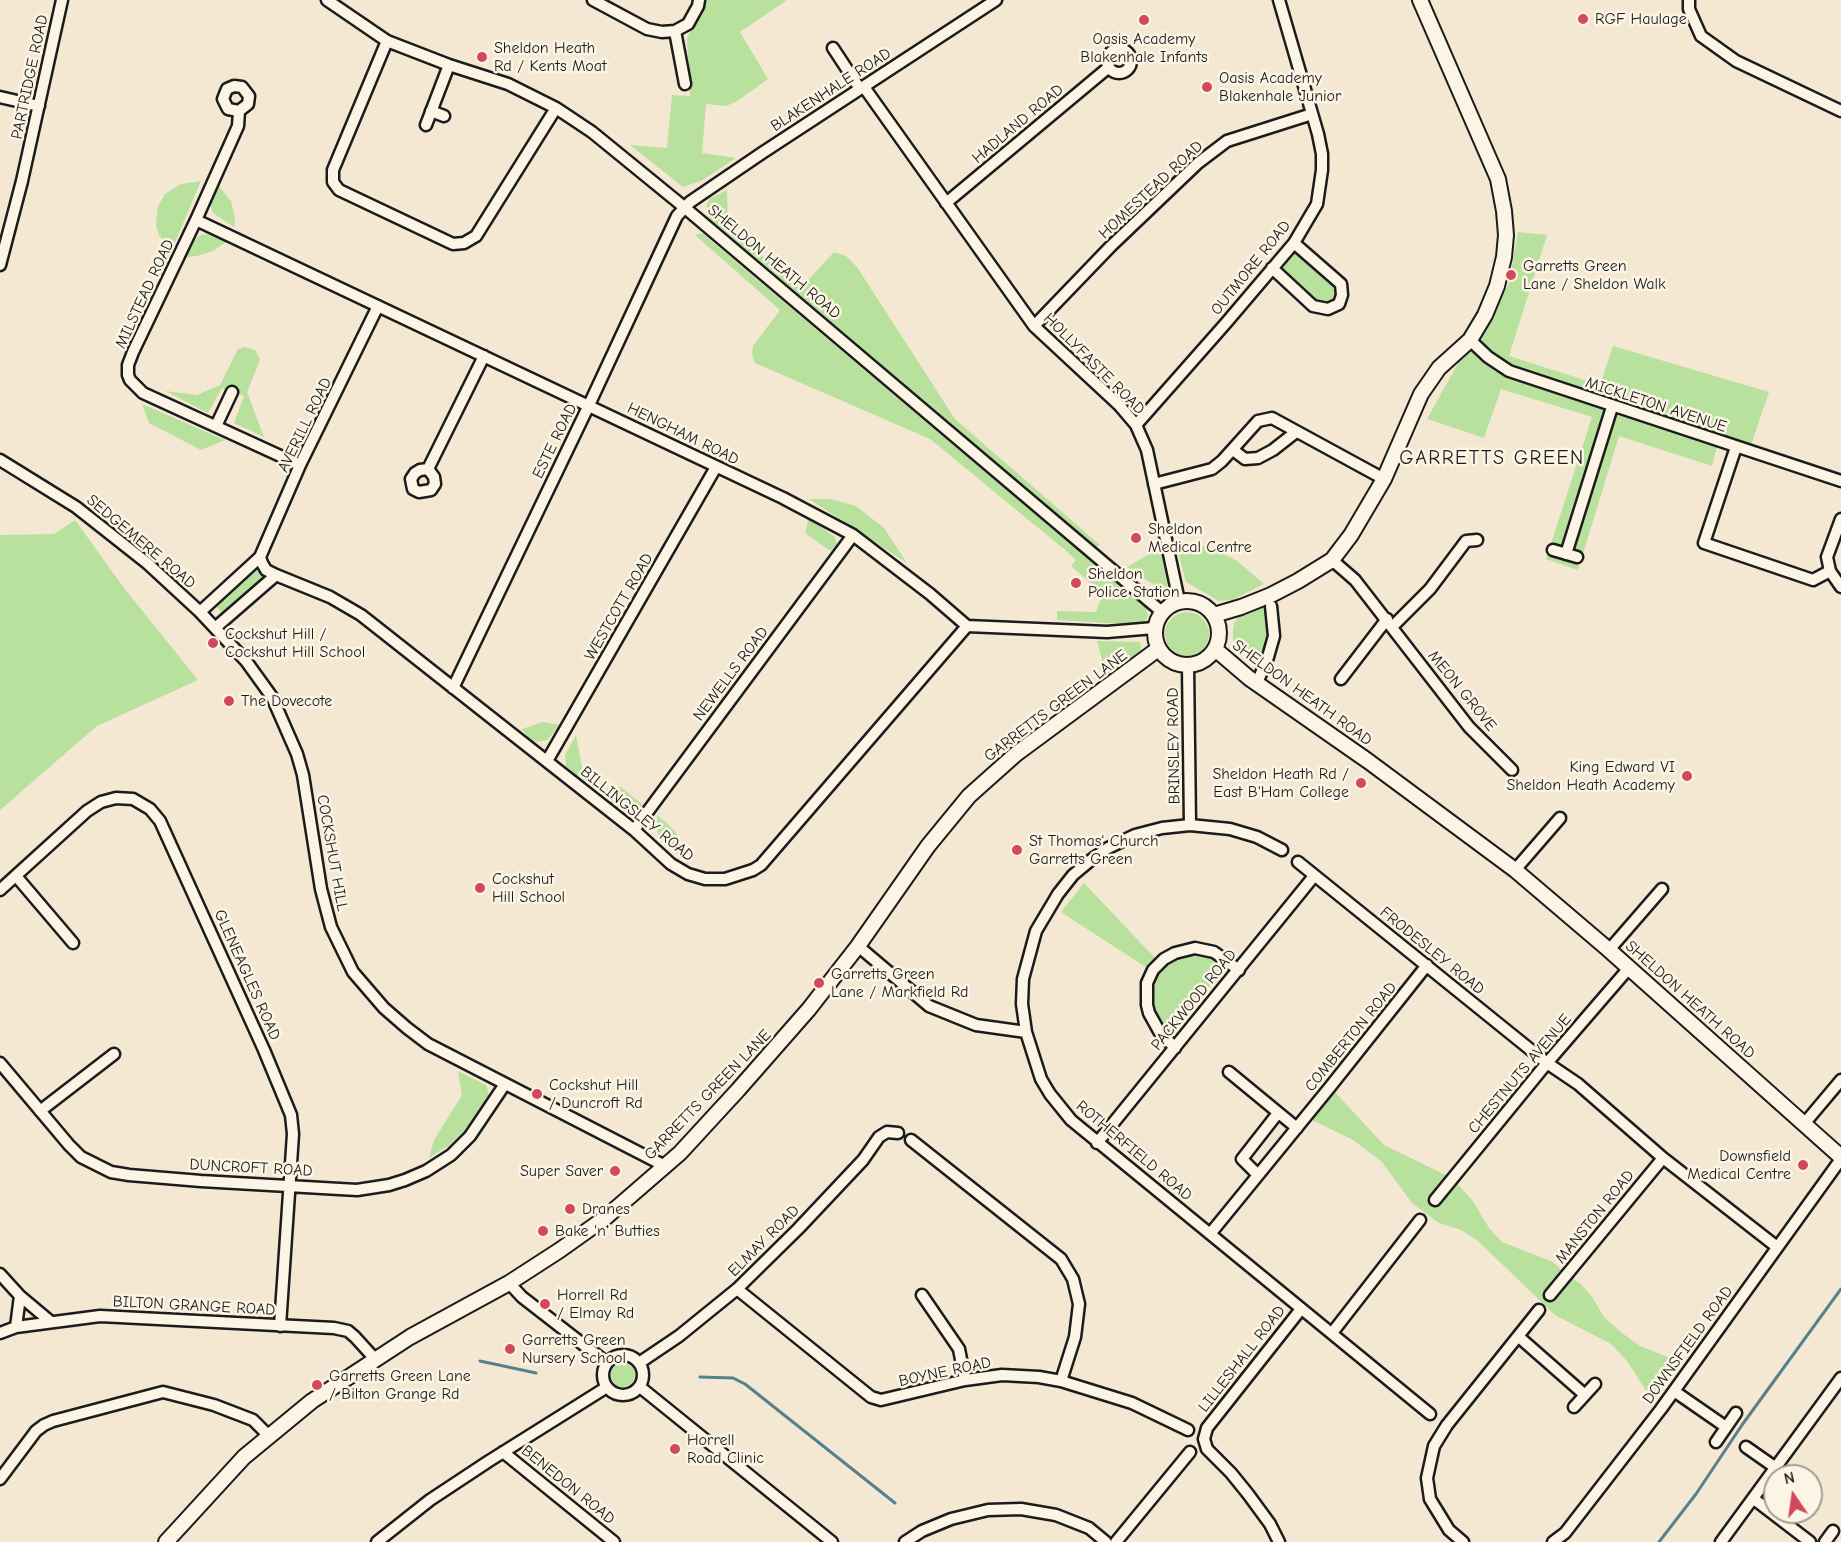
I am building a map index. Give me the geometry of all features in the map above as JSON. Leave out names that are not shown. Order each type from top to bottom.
[{"type":"street","name":"PARTRIDGE ROAD","points":[[0,265],[22,181],[62,0]]},
{"type":"street","name":"SHELDON HEATH ROAD","points":[[327,0],[387,41],[449,65],[508,84],[556,108],[592,132],[684,207],[1162,612]]},
{"type":"street","points":[[593,0],[647,29],[662,32],[675,31],[688,24],[699,0]]},
{"type":"street","name":"BLAKENHALE ROAD","points":[[684,207],[762,153],[996,0]]},
{"type":"street","name":"OUTMORE ROAD","points":[[1136,425],[1227,323],[1294,243],[1317,204],[1322,154],[1279,0]]},
{"type":"street","points":[[1214,615],[1271,595],[1332,560],[1351,535],[1384,479],[1420,394],[1439,368],[1470,340],[1485,315],[1497,284],[1504,258],[1504,211],[1498,179],[1420,0]]},
{"type":"street","points":[[1689,0],[1689,9],[1701,36],[1736,61],[1841,111]]},
{"type":"street","points":[[675,31],[685,84]]},
{"type":"street","points":[[387,41],[333,170],[333,182],[339,190],[453,244],[464,243],[476,236],[556,108]]},
{"type":"street","name":"HOLLYFASTE ROAD","points":[[833,48],[1034,326],[1119,405],[1136,425],[1147,450],[1179,601]]},
{"type":"street","points":[[426,126],[449,65]]},
{"type":"street","name":"HADLAND ROAD","points":[[946,203],[1109,67]]},
{"type":"street","points":[[0,97],[39,106]]},
{"type":"street","name":"MILSTEAD ROAD","points":[[239,111],[238,126],[233,139],[133,352],[128,365],[129,375],[130,380],[143,393],[300,465]]},
{"type":"street","points":[[431,111],[444,116]]},
{"type":"street","name":"HOMESTEAD ROAD","points":[[1034,326],[1111,246],[1198,163],[1227,141],[1312,114]]},
{"type":"street","name":"ESTE ROAD","points":[[453,688],[589,405],[676,216],[684,207]]},
{"type":"street","name":"HENGHAM ROAD","points":[[196,220],[783,498],[853,535],[930,594],[967,626]]},
{"type":"street","points":[[1272,268],[1313,306],[1328,309],[1339,304],[1342,295],[1341,284],[1294,243]]},
{"type":"street","name":"AVERILL ROAD","points":[[200,612],[260,557],[300,465],[378,306]]},
{"type":"street","name":"MICKLETON AVENUE","points":[[1470,340],[1488,357],[1509,371],[1841,482]]},
{"type":"street","points":[[428,469],[484,356]]},
{"type":"street","points":[[216,426],[232,392]]},
{"type":"street","points":[[1553,550],[1571,555],[1612,407]]},
{"type":"street","points":[[1154,484],[1212,469],[1233,450],[1258,421],[1272,418],[1384,479]]},
{"type":"street","points":[[1233,450],[1245,459],[1258,458],[1273,450],[1296,432]]},
{"type":"street","points":[[1736,447],[1704,543],[1813,580],[1830,571]]},
{"type":"street","name":"SEDGEMERE ROAD","points":[[0,460],[98,523],[147,563],[200,612]]},
{"type":"street","name":"WESTCOTT ROAD","points":[[547,761],[716,467]]},
{"type":"street","points":[[1841,519],[1827,557],[1830,571],[1841,587]]},
{"type":"street","name":"NEWELLS ROAD","points":[[634,830],[853,535]]},
{"type":"street","points":[[1341,679],[1390,623],[1430,589],[1469,538]]},
{"type":"street","points":[[215,628],[276,575],[266,570],[260,557]]},
{"type":"street","name":"MEON GROVE","points":[[1332,560],[1355,580],[1469,727],[1512,771]]},
{"type":"street","name":"BILLINGSLEY ROAD","points":[[276,575],[330,597],[361,615],[634,830],[672,864],[688,874],[705,879],[725,879],[753,870],[768,858],[967,626]]},
{"type":"street","points":[[1179,601],[1200,603],[1214,615],[1219,631],[1215,649],[1206,659],[1188,665],[1174,663],[1158,650],[1155,641],[1154,628],[1162,612],[1179,601]]},
{"type":"street","points":[[1257,683],[1274,636],[1271,606]]},
{"type":"street","name":"COCKSHUT HILL","points":[[200,612],[246,661],[272,697],[297,754],[303,775],[321,889],[331,927],[353,972],[384,1008],[428,1044],[665,1166]]},
{"type":"street","points":[[967,626],[1107,632],[1154,628]]},
{"type":"street","name":"SHELDON HEATH ROAD","points":[[1215,649],[1257,683],[1368,761],[1515,870],[1609,950],[1841,1158]]},
{"type":"street","name":"GARRETTS GREEN LANE","points":[[166,1542],[244,1457],[312,1401],[410,1337],[509,1283],[605,1218],[665,1166],[779,1045],[858,946],[928,846],[969,796],[1016,754],[1158,650]]},
{"type":"street","name":"BRINSLEY ROAD","points":[[1188,665],[1190,825]]},
{"type":"street","name":"GLENEAGLES ROAD","points":[[16,876],[101,802],[116,798],[133,799],[143,803],[155,814],[259,1039],[291,1115],[293,1134],[280,1326]]},
{"type":"street","points":[[1515,870],[1560,818]]},
{"type":"street","name":"ROTHERFIELD ROAD","points":[[1282,850],[1257,837],[1230,829],[1190,825],[1162,828],[1135,835],[1108,848],[1073,875],[1036,931],[1028,953],[1023,979],[1022,1004],[1026,1032],[1035,1063],[1050,1094],[1071,1120],[1430,1414]]},
{"type":"street","name":"FRODESLEY ROAD","points":[[1298,862],[1547,1063],[1578,1084],[1663,1158],[1777,1247]]},
{"type":"street","points":[[0,890],[16,876],[73,943]]},
{"type":"street","name":"PACKWOOD ROAD","points":[[1097,1143],[1314,876]]},
{"type":"street","points":[[1609,950],[1662,890]]},
{"type":"street","points":[[858,946],[929,1006],[976,1025],[1026,1032]]},
{"type":"street","points":[[1175,1048],[1159,1031],[1149,1013],[1147,983],[1153,970],[1164,959],[1175,953],[1195,948],[1214,952],[1239,970]]},
{"type":"street","name":"COMBERTON ROAD","points":[[1210,1234],[1427,965]]},
{"type":"street","name":"CHESTNUTS AVENUE","points":[[1435,1200],[1547,1063],[1629,968]]},
{"type":"street","points":[[40,1111],[114,1054]]},
{"type":"street","name":"DUNCROFT ROAD","points":[[0,1063],[69,1146],[81,1157],[111,1172],[357,1190],[405,1180],[426,1171],[463,1145],[484,1118],[505,1084]]},
{"type":"street","points":[[1229,1072],[1297,1128]]},
{"type":"street","points":[[1804,1124],[1841,1080]]},
{"type":"street","points":[[1258,1175],[1242,1159],[1278,1113]]},
{"type":"street","name":"ELMAY ROAD","points":[[639,1363],[679,1336],[737,1289],[863,1160],[879,1137],[887,1132],[898,1133]]},
{"type":"street","points":[[911,1140],[1061,1259],[1073,1279],[1079,1304],[1075,1337],[1061,1381]]},
{"type":"street","name":"MANSTON ROAD","points":[[1550,1295],[1663,1158]]},
{"type":"street","name":"DOWNSFIELD ROAD","points":[[1553,1542],[1565,1533],[1674,1391],[1841,1158]]},
{"type":"street","points":[[1332,1333],[1420,1220]]},
{"type":"street","points":[[0,1274],[20,1296],[51,1322]]},
{"type":"street","points":[[509,1283],[522,1297],[607,1363]]},
{"type":"street","name":"BOYNE ROAD","points":[[737,1289],[871,1397],[881,1400],[965,1380],[1002,1375],[1061,1381],[1132,1403],[1188,1430]]},
{"type":"street","points":[[922,1295],[959,1349],[965,1380]]},
{"type":"street","points":[[16,1327],[20,1296]]},
{"type":"street","name":"LILLESHALL ROAD","points":[[1279,1542],[1270,1524],[1248,1494],[1207,1449],[1204,1439],[1207,1428],[1301,1309]]},
{"type":"street","points":[[1463,1542],[1449,1530],[1430,1499],[1427,1478],[1434,1446],[1447,1425],[1519,1338],[1539,1310]]},
{"type":"street","name":"BILTON GRANGE ROAD","points":[[0,1334],[16,1327],[111,1316],[334,1328],[348,1331],[375,1359]]},
{"type":"street","points":[[1519,1338],[1585,1395]]},
{"type":"street","points":[[627,1355],[639,1363],[644,1374],[640,1387],[630,1394],[617,1395],[607,1387],[603,1378],[607,1363],[619,1356],[627,1355]]},
{"type":"street","points":[[1779,1464],[1841,1378]]},
{"type":"street","points":[[1574,1407],[1595,1384]]},
{"type":"street","points":[[382,1540],[430,1500],[607,1387]]},
{"type":"street","points":[[640,1387],[832,1542]]},
{"type":"street","points":[[1674,1391],[1726,1427]]},
{"type":"street","points":[[0,1479],[36,1431],[44,1425],[163,1392],[214,1405],[253,1419],[269,1436]]},
{"type":"street","points":[[1716,1442],[1736,1413]]},
{"type":"street","points":[[1746,1447],[1770,1464]]},
{"type":"street","name":"BENEDON ROAD","points":[[503,1452],[614,1542]]},
{"type":"street","points":[[1116,1542],[1190,1452]]},
{"type":"street","points":[[1721,1542],[1763,1486]]},
{"type":"street","points":[[1754,1498],[1810,1542]]},
{"type":"street","points":[[905,1542],[936,1524],[951,1519],[988,1510],[1021,1509],[1056,1515],[1089,1528],[1106,1542]]},
{"type":"street","points":[[1825,1542],[1833,1532]]},
{"type":"green space","points":[[704,0],[787,0],[740,32],[768,79],[736,102],[726,106],[706,104],[702,153],[736,158],[701,181],[683,187],[630,145],[667,148],[672,95],[690,96],[687,39]]},
{"type":"green space","points":[[201,181],[173,247],[167,245],[159,235],[156,225],[158,206],[165,194],[181,184]]},
{"type":"green space","points":[[218,185],[231,201],[235,217],[234,227],[213,213],[210,203]]},
{"type":"green space","points":[[727,190],[728,225],[800,289],[834,252],[846,256],[857,267],[955,419],[1100,545],[1094,548],[806,306],[711,222],[706,208],[709,199]]},
{"type":"green space","points":[[1518,232],[1547,235],[1509,356],[1600,385],[1613,346],[1769,392],[1751,445],[1720,435],[1712,466],[1619,436],[1578,570],[1546,559],[1592,417],[1501,389],[1484,438],[1427,419],[1461,358],[1485,331],[1509,283]]},
{"type":"green space","points":[[702,233],[1146,608],[1148,616],[1145,623],[1140,625],[1057,620],[1057,611],[1096,612],[1103,594],[1071,566],[1076,560],[1064,549],[930,439],[755,363],[752,354],[753,346],[780,310],[695,235]]},
{"type":"green space","points":[[208,234],[226,242],[213,251],[186,257],[194,240],[201,235]]},
{"type":"green space","points":[[1294,243],[1341,284],[1339,304],[1313,306],[1272,268]]},
{"type":"green space","points":[[245,347],[255,350],[260,360],[247,392],[264,437],[234,423],[244,396],[222,388],[208,413],[165,391],[197,395],[220,385],[238,349]]},
{"type":"green space","points":[[142,404],[225,440],[201,450],[149,423]]},
{"type":"green space","points":[[809,499],[831,499],[856,506],[884,528],[907,563]]},
{"type":"green space","points":[[805,516],[834,536],[837,544],[830,551],[805,533],[808,522]]},
{"type":"green space","points":[[75,520],[124,588],[198,680],[97,726],[0,810],[0,535],[54,534]]},
{"type":"green space","points":[[1176,544],[1208,546],[1237,561],[1264,584],[1232,600],[1219,601],[1186,582]]},
{"type":"green space","points":[[1160,548],[1167,591],[1163,591],[1127,567]]},
{"type":"green space","points":[[254,571],[260,571],[261,583],[222,613],[215,605]]},
{"type":"green space","points":[[1267,606],[1269,627],[1267,645],[1261,661],[1240,649],[1233,639],[1233,630],[1234,623],[1239,616],[1247,611]]},
{"type":"green space","points":[[1187,612],[1202,619],[1209,634],[1202,649],[1187,656],[1172,649],[1165,634],[1172,619]]},
{"type":"green space","points":[[1097,641],[1140,642],[1141,649],[1140,652],[1106,675]]},
{"type":"green space","points":[[543,722],[560,725],[547,740],[537,742],[530,740],[522,729]]},
{"type":"green space","points":[[576,735],[585,783],[566,766],[565,755]]},
{"type":"green space","points":[[621,787],[643,805],[632,812],[620,809],[600,794],[607,789]]},
{"type":"green space","points":[[657,815],[677,834],[681,856],[661,841],[656,828]]},
{"type":"green space","points":[[1084,883],[1155,958],[1147,968],[1061,912]]},
{"type":"green space","points":[[1185,956],[1215,958],[1225,967],[1172,1033],[1167,1031],[1154,1013],[1151,1004],[1153,982],[1158,971],[1166,963]]},
{"type":"green space","points":[[458,1071],[486,1085],[489,1094],[464,1131],[448,1146],[429,1158],[434,1140],[462,1095]]},
{"type":"green space","points":[[1330,1087],[1384,1145],[1452,1178],[1473,1201],[1489,1228],[1502,1242],[1553,1262],[1581,1284],[1604,1317],[1622,1333],[1640,1346],[1680,1362],[1653,1401],[1627,1361],[1611,1344],[1555,1315],[1477,1240],[1461,1230],[1439,1223],[1412,1203],[1382,1162],[1353,1140],[1308,1118]]},
{"type":"green space","points":[[623,1363],[632,1366],[635,1375],[632,1384],[623,1387],[614,1384],[611,1375],[614,1366]]},
{"type":"waterway","points":[[1659,1542],[1696,1494],[1742,1425],[1841,1289]]},
{"type":"waterway","points":[[480,1361],[536,1373]]},
{"type":"waterway","points":[[700,1377],[733,1378],[745,1384],[895,1503]]},
{"type":"place","name":"RGF Haulage","points":[[1583,19]]},
{"type":"place","name":"Oasis Academy Blakenhale Infants","points":[[1144,20]]},
{"type":"place","name":"Sheldon Heath Rd / Kents Moat","points":[[482,57]]},
{"type":"place","name":"Oasis Academy Blakenhale Junior","points":[[1207,87]]},
{"type":"place","name":"Garretts Green Lane / Sheldon Walk","points":[[1511,275]]},
{"type":"place","name":"Sheldon Medical Centre","points":[[1136,538]]},
{"type":"place","name":"Sheldon Police Station","points":[[1076,583]]},
{"type":"place","name":"Cockshut Hill / Cockshut Hill School","points":[[213,643]]},
{"type":"place","name":"The Dovecote","points":[[229,701]]},
{"type":"place","name":"King Edward VI Sheldon Heath Academy","points":[[1687,776]]},
{"type":"place","name":"Sheldon Heath Rd / East B'Ham College","points":[[1361,783]]},
{"type":"place","name":"St Thomas' Church Garretts Green","points":[[1017,850]]},
{"type":"place","name":"Cockshut Hill School","points":[[480,888]]},
{"type":"place","name":"Garretts Green Lane / Markfield Rd","points":[[819,983]]},
{"type":"place","name":"Cockshut Hill / Duncroft Rd","points":[[537,1094]]},
{"type":"place","name":"Downsfield Medical Centre","points":[[1803,1165]]},
{"type":"place","name":"Super Saver","points":[[615,1171]]},
{"type":"place","name":"Dranes","points":[[570,1209]]},
{"type":"place","name":"Bake 'n' Butties","points":[[543,1231]]},
{"type":"place","name":"Horrell Rd / Elmay Rd","points":[[545,1304]]},
{"type":"place","name":"Garretts Green Nursery School","points":[[510,1349]]},
{"type":"place","name":"Garretts Green Lane / Bilton Grange Rd","points":[[317,1385]]},
{"type":"place","name":"Horrell Road Clinic","points":[[675,1449]]},
{"type":"district","name":"GARRETTS GREEN","points":[[1492,458]]}]
